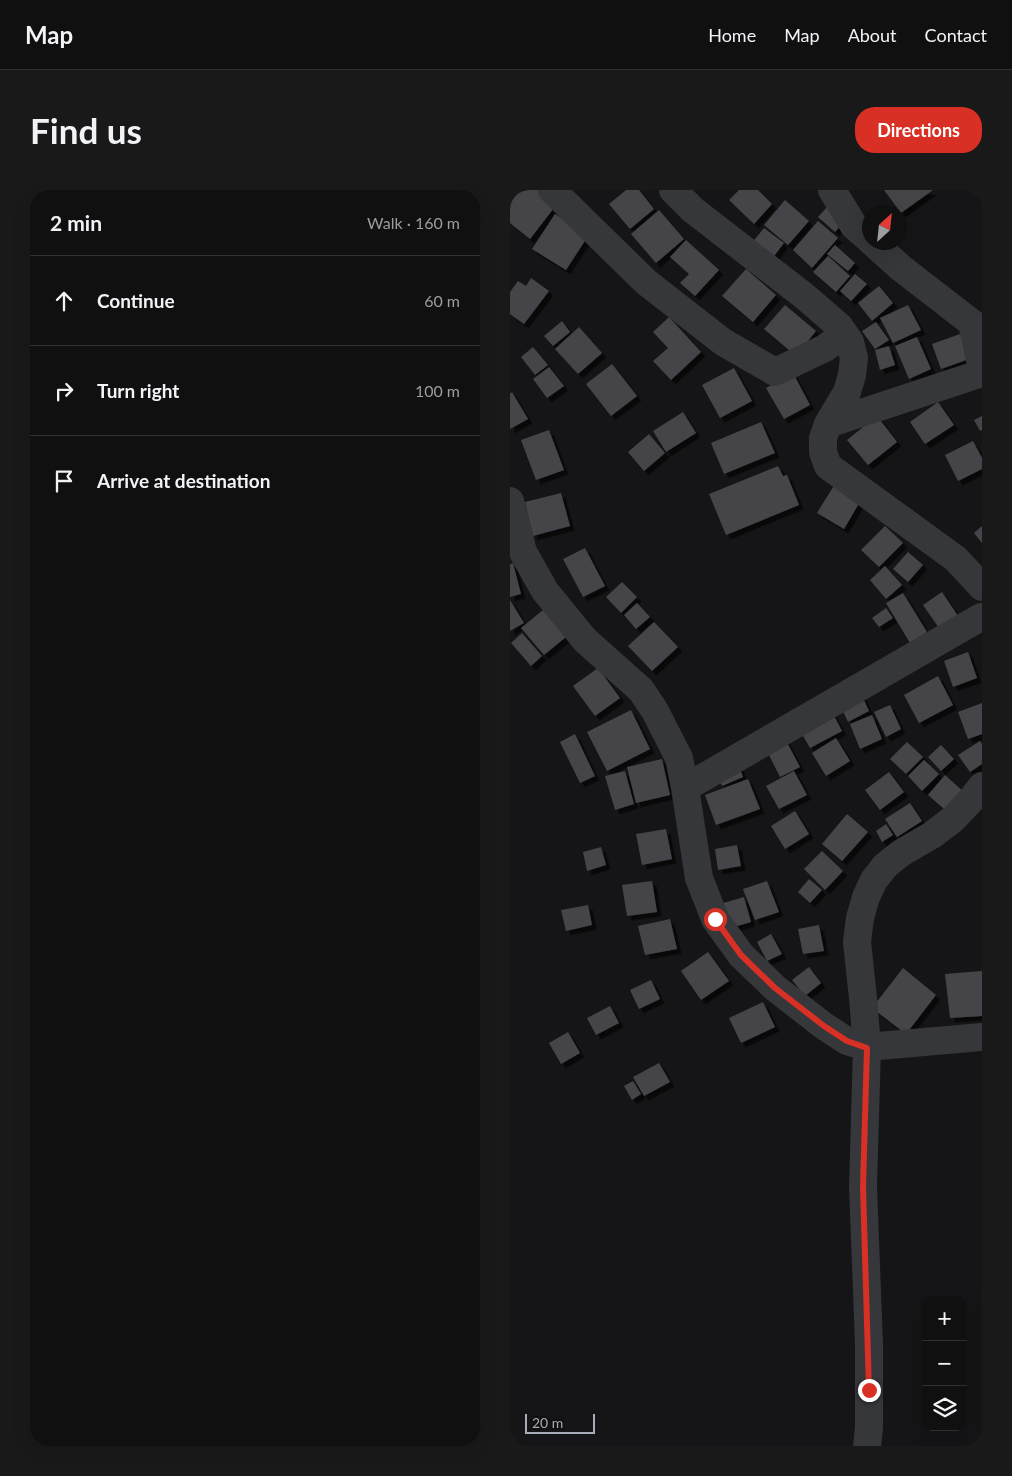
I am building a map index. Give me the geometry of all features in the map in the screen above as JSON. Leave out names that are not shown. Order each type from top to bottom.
[{"type":"street","points":[[552,190],[646,282],[723,342],[775,372],[825,348],[844,334]]},
{"type":"street","points":[[673,190],[693,210],[803,295],[839,326],[850,342],[854,358],[847,392],[828,424],[823,438],[823,452],[828,466],[956,559],[982,587]]},
{"type":"street","points":[[832,190],[854,226],[862,233]]},
{"type":"street","points":[[881,250],[901,268],[972,323],[982,369]]},
{"type":"street","points":[[828,424],[982,373]]},
{"type":"street","points":[[510,501],[523,552],[545,591],[585,640],[641,690],[655,711],[679,758],[699,878],[715,919],[741,955],[775,988],[824,1026],[847,1041],[867,1048],[982,1037]]},
{"type":"street","points":[[685,788],[982,618],[950,571],[907,522]]},
{"type":"street","points":[[867,1446],[869,1428],[869,1344],[863,1187],[867,1048],[857,942],[860,918],[874,880],[885,866],[901,853],[932,835],[953,819],[982,786]]},
{"type":"building","points":[[510,190],[540,190],[557,204],[530,239],[510,223]]},
{"type":"building","points":[[626,190],[639,190],[654,209],[630,229],[609,204]]},
{"type":"building","points":[[739,190],[758,190],[772,204],[754,224],[729,200]]},
{"type":"building","points":[[884,190],[933,190],[907,209],[907,205],[895,205]]},
{"type":"building","points":[[785,200],[809,221],[788,245],[764,225]]},
{"type":"building","points":[[828,206],[845,220],[835,232],[818,217]]},
{"type":"building","points":[[659,210],[684,239],[656,263],[631,234]]},
{"type":"building","points":[[555,214],[588,236],[566,270],[532,249]]},
{"type":"building","points":[[818,221],[838,238],[812,268],[793,250]]},
{"type":"building","points":[[764,228],[784,243],[771,260],[751,244]]},
{"type":"building","points":[[686,240],[719,270],[695,296],[680,283],[689,274],[670,257]]},
{"type":"building","points":[[835,245],[855,263],[848,271],[827,254]]},
{"type":"building","points":[[828,256],[850,276],[836,292],[813,272]]},
{"type":"building","points":[[746,269],[776,295],[753,322],[722,296]]},
{"type":"building","points":[[855,274],[867,284],[851,301],[840,291]]},
{"type":"building","points":[[531,278],[549,291],[524,324],[510,314],[510,292],[518,281],[526,286]]},
{"type":"building","points":[[879,286],[893,303],[872,321],[858,303]]},
{"type":"building","points":[[785,305],[816,331],[796,356],[764,329]]},
{"type":"building","points":[[908,305],[921,330],[893,343],[880,318]]},
{"type":"building","points":[[669,317],[701,352],[671,380],[653,361],[668,348],[653,332]]},
{"type":"building","points":[[562,321],[570,332],[553,346],[544,336]]},
{"type":"building","points":[[876,322],[889,340],[875,349],[862,331]]},
{"type":"building","points":[[579,327],[602,353],[578,374],[555,349]]},
{"type":"building","points":[[963,333],[972,358],[941,369],[932,344]]},
{"type":"building","points":[[917,337],[931,369],[909,379],[895,346]]},
{"type":"building","points":[[889,346],[895,365],[880,370],[875,350]]},
{"type":"building","points":[[533,347],[548,365],[535,375],[521,357]]},
{"type":"building","points":[[612,364],[637,396],[611,416],[586,384]]},
{"type":"building","points":[[549,367],[564,386],[547,398],[533,379]]},
{"type":"building","points":[[734,368],[752,401],[720,418],[702,385]]},
{"type":"building","points":[[793,373],[810,405],[784,419],[766,388]]},
{"type":"building","points":[[512,392],[528,419],[510,429],[510,394]]},
{"type":"building","points":[[938,402],[954,425],[925,444],[910,422]]},
{"type":"building","points":[[683,412],[696,433],[666,452],[653,431]]},
{"type":"building","points":[[877,416],[897,442],[868,465],[847,440]]},
{"type":"building","points":[[982,416],[982,430],[980,431],[974,420]]},
{"type":"building","points":[[761,422],[775,453],[724,474],[711,443]]},
{"type":"building","points":[[549,430],[564,470],[536,480],[521,440]]},
{"type":"building","points":[[649,434],[665,453],[644,471],[628,452]]},
{"type":"building","points":[[973,441],[982,458],[982,469],[958,481],[945,455]]},
{"type":"building","points":[[778,466],[783,476],[787,475],[799,505],[726,535],[709,494]]},
{"type":"building","points":[[835,484],[861,500],[844,529],[817,513]]},
{"type":"building","points":[[561,493],[570,526],[533,536],[525,502]]},
{"type":"building","points":[[885,526],[903,543],[879,567],[861,550]]},
{"type":"building","points":[[982,526],[982,543],[974,533]]},
{"type":"building","points":[[585,548],[605,586],[583,597],[563,559]]},
{"type":"building","points":[[908,552],[923,565],[908,582],[893,569]]},
{"type":"building","points":[[513,563],[521,594],[510,597],[510,564]]},
{"type":"building","points":[[885,566],[902,585],[886,599],[870,580]]},
{"type":"building","points":[[622,582],[637,597],[621,613],[606,597]]},
{"type":"building","points":[[942,592],[958,616],[939,628],[923,605]]},
{"type":"building","points":[[903,593],[927,632],[910,643],[886,603]]},
{"type":"building","points":[[510,600],[524,623],[510,631]]},
{"type":"building","points":[[637,603],[650,617],[636,629],[624,615]]},
{"type":"building","points":[[886,608],[893,618],[879,627],[872,618]]},
{"type":"building","points":[[543,610],[566,637],[544,655],[521,628]]},
{"type":"building","points":[[654,622],[678,647],[652,671],[628,646]]},
{"type":"building","points":[[522,633],[542,656],[531,666],[511,643]]},
{"type":"building","points":[[968,652],[977,678],[953,687],[944,661]]},
{"type":"building","points":[[598,668],[620,698],[595,716],[573,686]]},
{"type":"building","points":[[938,676],[953,705],[919,723],[904,695]]},
{"type":"building","points":[[861,694],[869,711],[848,722],[840,705]]},
{"type":"building","points":[[982,703],[982,734],[968,739],[958,712]]},
{"type":"building","points":[[890,705],[901,729],[886,737],[874,712]]},
{"type":"building","points":[[631,710],[650,749],[607,771],[587,732]]},
{"type":"building","points":[[831,710],[842,731],[810,748],[798,727]]},
{"type":"building","points":[[872,715],[882,739],[860,749],[850,724]]},
{"type":"building","points":[[575,734],[595,776],[580,783],[560,742]]},
{"type":"building","points":[[784,737],[800,767],[780,777],[765,747]]},
{"type":"building","points":[[836,738],[850,761],[826,776],[812,753]]},
{"type":"building","points":[[980,741],[982,744],[982,764],[970,772],[958,755]]},
{"type":"building","points":[[907,742],[923,757],[906,774],[890,759]]},
{"type":"building","points":[[941,745],[954,759],[941,771],[928,757]]},
{"type":"building","points":[[662,759],[670,795],[636,803],[627,767]]},
{"type":"building","points":[[924,760],[939,774],[922,791],[908,776]]},
{"type":"building","points":[[739,766],[743,777],[722,786],[717,775]]},
{"type":"building","points":[[625,771],[634,804],[615,810],[605,776]]},
{"type":"building","points":[[794,771],[807,795],[779,809],[766,786]]},
{"type":"building","points":[[889,772],[904,792],[880,810],[865,790]]},
{"type":"building","points":[[945,775],[968,796],[951,815],[928,795]]},
{"type":"building","points":[[748,779],[760,809],[716,825],[705,795]]},
{"type":"building","points":[[910,803],[922,821],[897,837],[885,819]]},
{"type":"building","points":[[795,811],[809,834],[785,849],[771,826]]},
{"type":"building","points":[[847,814],[868,832],[842,861],[822,844]]},
{"type":"building","points":[[886,824],[893,835],[882,842],[876,831]]},
{"type":"building","points":[[666,829],[672,859],[642,865],[636,834]]},
{"type":"building","points":[[737,845],[741,866],[718,870],[715,849]]},
{"type":"building","points":[[601,847],[606,865],[587,871],[583,852]]},
{"type":"building","points":[[822,851],[843,871],[825,890],[804,869]]},
{"type":"building","points":[[809,879],[822,890],[810,903],[798,892]]},
{"type":"building","points":[[652,881],[657,912],[627,916],[622,885]]},
{"type":"building","points":[[767,881],[779,912],[755,920],[743,889]]},
{"type":"building","points":[[744,897],[751,922],[727,929],[720,904]]},
{"type":"building","points":[[588,905],[592,925],[566,931],[561,910]]},
{"type":"building","points":[[670,919],[677,949],[645,955],[638,926]]},
{"type":"building","points":[[819,925],[824,951],[803,954],[798,929]]},
{"type":"building","points":[[771,934],[782,954],[767,961],[757,942]]},
{"type":"building","points":[[708,952],[729,981],[701,1000],[681,971]]},
{"type":"building","points":[[809,967],[821,983],[805,996],[792,980]]},
{"type":"building","points":[[903,968],[936,995],[906,1034],[872,1008]]},
{"type":"building","points":[[982,971],[982,1016],[950,1018],[945,974]]},
{"type":"building","points":[[651,980],[660,999],[639,1009],[630,990]]},
{"type":"building","points":[[763,1002],[775,1027],[741,1043],[729,1018]]},
{"type":"building","points":[[610,1006],[619,1023],[596,1035],[587,1018]]},
{"type":"building","points":[[568,1032],[580,1053],[561,1064],[549,1043]]},
{"type":"building","points":[[659,1063],[670,1082],[644,1096],[633,1077]]},
{"type":"building","points":[[633,1081],[641,1094],[632,1100],[624,1086]]},
{"type":"route","points":[[715,919],[741,955],[775,988],[824,1026],[847,1041],[867,1048],[863,1187],[869,1390]]}]
